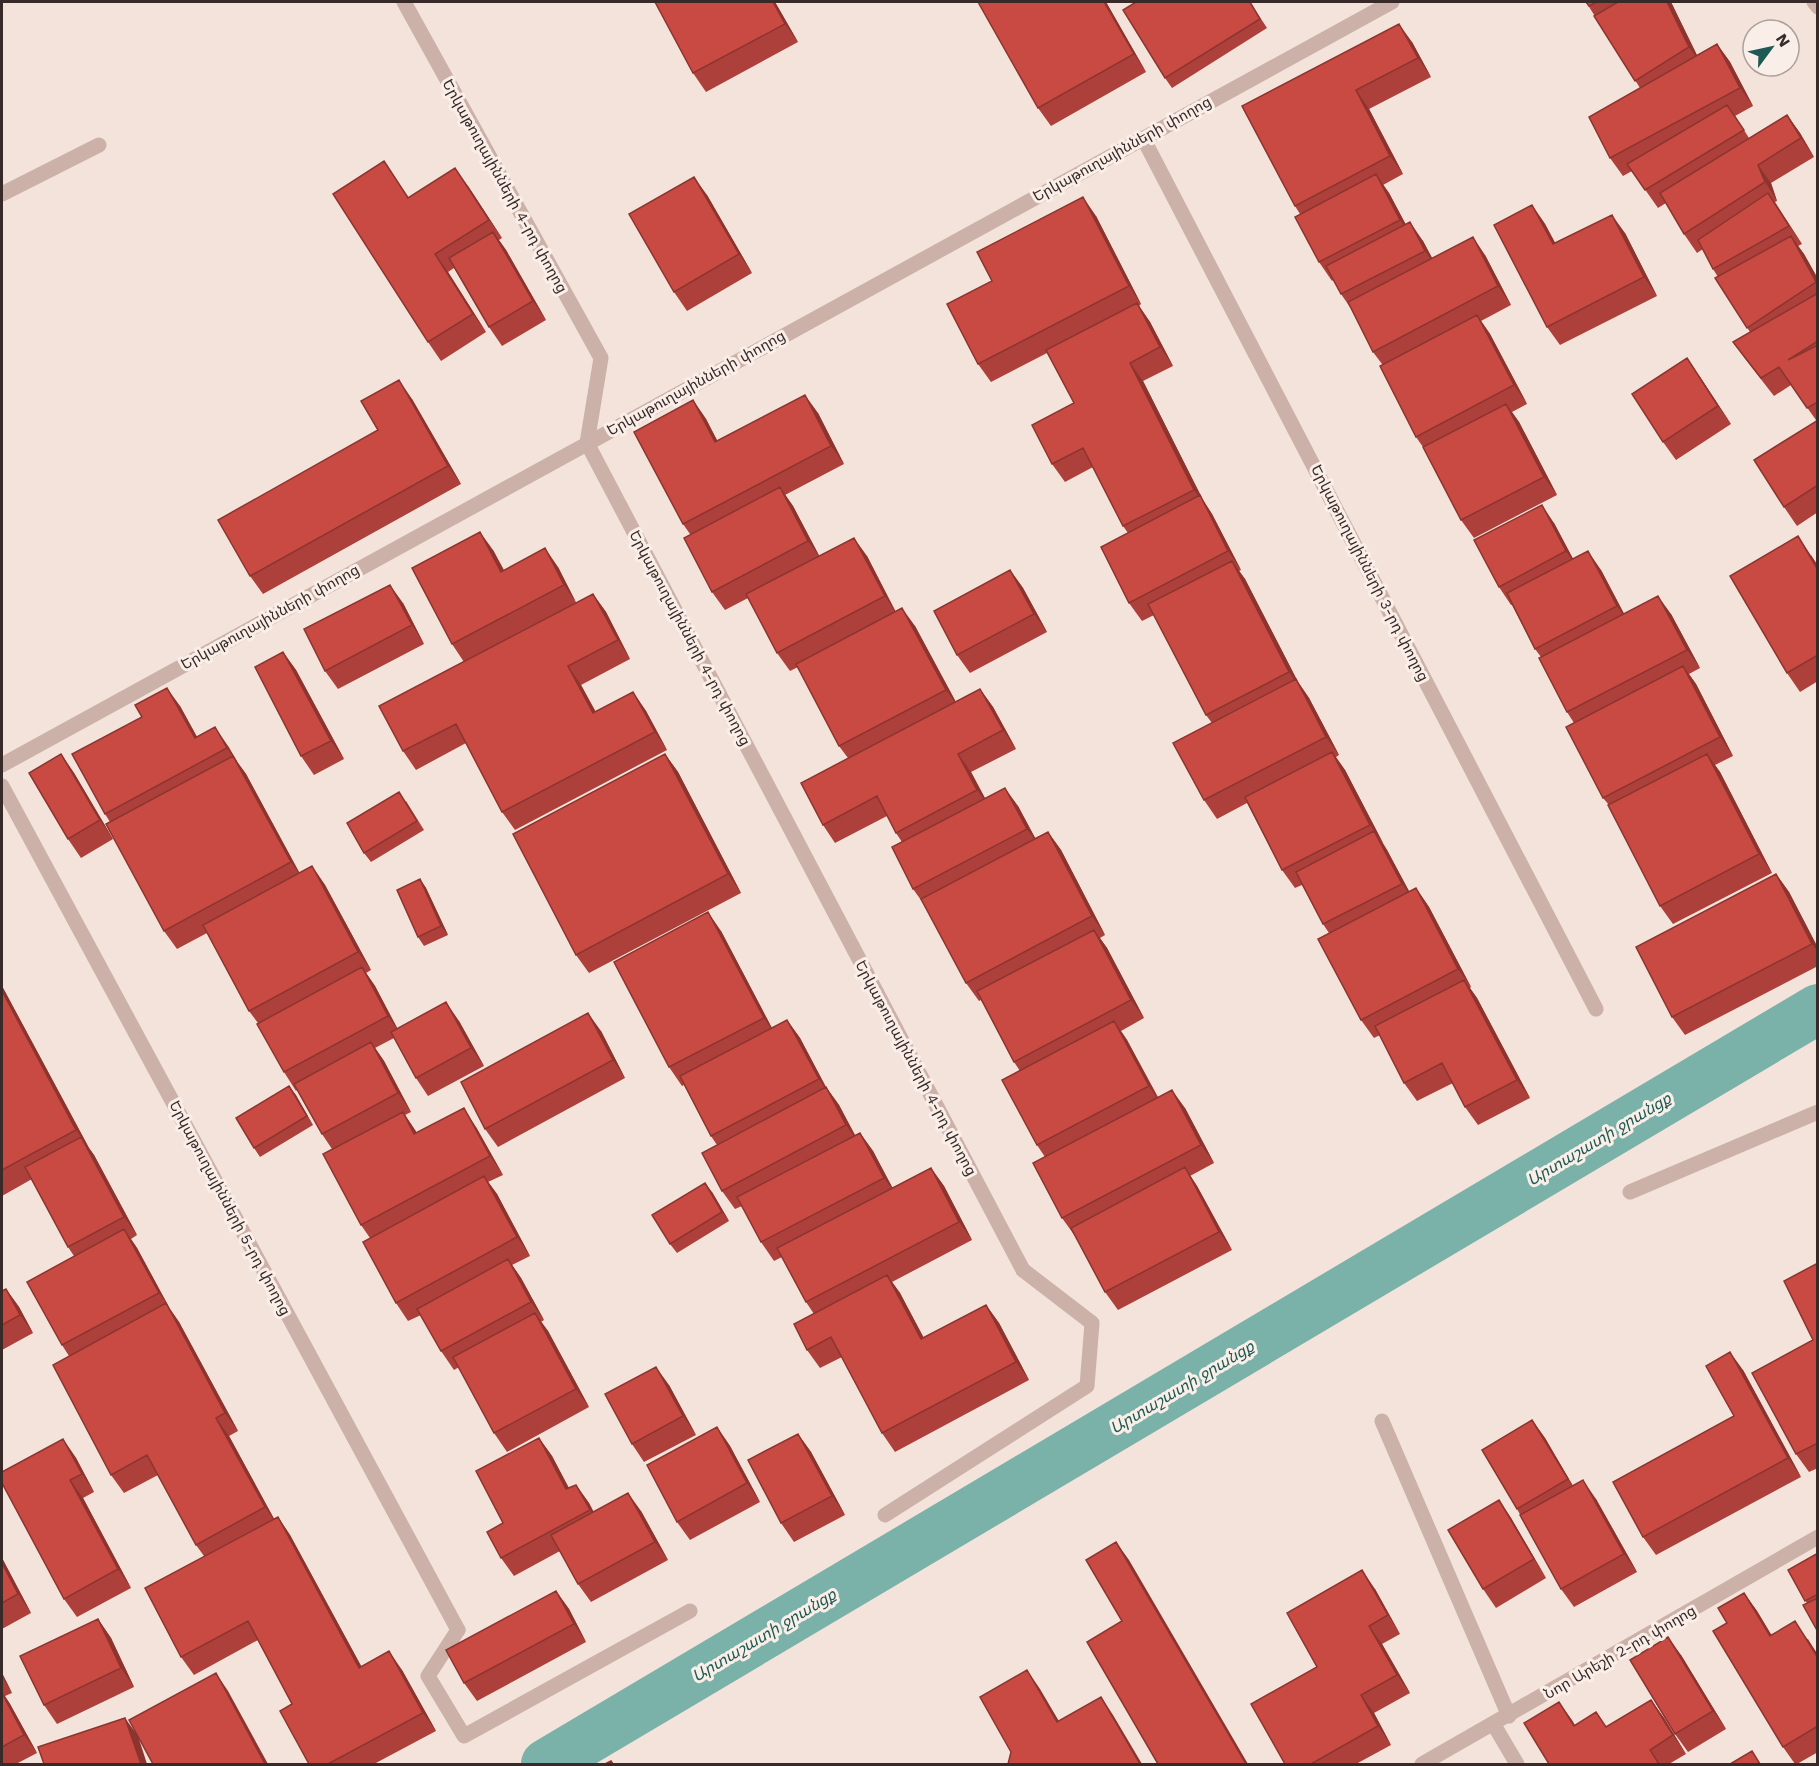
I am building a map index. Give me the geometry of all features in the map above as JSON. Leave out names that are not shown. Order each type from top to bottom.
[{"type":"street","name":"Երկաթուղայինների 4-րդ փողոց","points":[[404,2],[601,358],[587,443],[1023,1270],[1092,1323],[1087,1386],[885,1515]]},
{"type":"street","name":"Երկաթուղայինների փողոց","points":[[2,765],[1392,2]]},
{"type":"street","points":[[1815,2],[1818,7]]},
{"type":"street","name":"Երկաթուղայինների 3-րդ փողոց","points":[[1143,138],[1596,1009]]},
{"type":"street","points":[[2,194],[99,145]]},
{"type":"street","name":"Երկաթուղայինների 5-րդ փողոց","points":[[2,786],[458,1630],[428,1676],[464,1736],[690,1611]]},
{"type":"street","points":[[1630,1192],[1818,1112]]},
{"type":"street","points":[[1382,1421],[1509,1716]]},
{"type":"street","name":"Նոր Արեշի 2-րդ փողոց","points":[[1422,1764],[1494,1725],[1818,1537]]},
{"type":"street","points":[[1494,1725],[1517,1764]]},
{"type":"building","points":[[655,2],[773,2],[785,24],[693,73]]},
{"type":"building","points":[[978,2],[1104,2],[1134,54],[1038,108]]},
{"type":"building","points":[[1136,2],[1250,2],[1260,19],[1165,78],[1123,10]]},
{"type":"building","points":[[1618,2],[1667,2],[1689,47],[1635,81],[1594,16]]},
{"type":"building","points":[[1399,24],[1418,58],[1356,90],[1390,156],[1295,206],[1242,106]]},
{"type":"building","points":[[1717,44],[1740,88],[1610,158],[1589,117]]},
{"type":"building","points":[[1727,105],[1744,130],[1645,190],[1627,164]]},
{"type":"building","points":[[1787,115],[1801,138],[1758,165],[1765,182],[1684,234],[1660,193]]},
{"type":"building","points":[[384,161],[408,198],[455,168],[489,220],[435,254],[473,314],[428,342],[333,194]]},
{"type":"building","points":[[1376,174],[1400,220],[1319,262],[1295,217]]},
{"type":"building","points":[[694,177],[739,254],[674,292],[629,214]]},
{"type":"building","points":[[1768,193],[1789,226],[1713,269],[1698,240]]},
{"type":"building","points":[[1083,197],[1129,286],[978,364],[947,304],[992,281],[977,252]]},
{"type":"building","points":[[1532,205],[1553,244],[1612,215],[1644,277],[1547,327],[1494,225]]},
{"type":"building","points":[[1410,222],[1425,251],[1341,294],[1326,266]]},
{"type":"building","points":[[493,232],[533,301],[489,327],[449,258]]},
{"type":"building","points":[[1791,236],[1816,282],[1747,328],[1715,278]]},
{"type":"building","points":[[1473,237],[1498,286],[1373,352],[1348,302]]},
{"type":"building","points":[[1818,293],[1818,341],[1788,360],[1818,345],[1818,402],[1807,408],[1779,367],[1761,378],[1733,342]]},
{"type":"building","points":[[1137,303],[1160,347],[1130,363],[1194,490],[1123,526],[1083,448],[1052,464],[1032,425],[1074,403],[1046,350]]},
{"type":"building","points":[[1477,315],[1514,385],[1416,437],[1380,366]]},
{"type":"building","points":[[1687,358],[1718,406],[1663,442],[1632,394]]},
{"type":"building","points":[[399,380],[448,466],[250,576],[218,520],[378,430],[361,401]]},
{"type":"building","points":[[805,395],[831,446],[683,524],[634,432],[693,400],[715,442]]},
{"type":"building","points":[[1506,404],[1544,477],[1461,520],[1423,447]]},
{"type":"building","points":[[1818,420],[1818,485],[1784,507],[1754,460]]},
{"type":"building","points":[[780,487],[808,541],[712,592],[684,538]]},
{"type":"building","points":[[1200,495],[1228,551],[1129,603],[1101,547]]},
{"type":"building","points":[[1542,505],[1566,551],[1499,587],[1474,540]]},
{"type":"building","points":[[480,532],[501,572],[545,548],[564,585],[452,644],[412,568]]},
{"type":"building","points":[[1798,536],[1818,570],[1818,655],[1787,673],[1730,576]]},
{"type":"building","points":[[854,538],[885,596],[777,653],[746,594]]},
{"type":"building","points":[[1588,551],[1617,606],[1535,649],[1507,593]]},
{"type":"building","points":[[1232,561],[1289,672],[1206,715],[1148,604]]},
{"type":"building","points":[[1010,570],[1034,614],[957,655],[934,611]]},
{"type":"building","points":[[390,585],[412,625],[325,671],[304,629]]},
{"type":"building","points":[[593,594],[618,640],[568,666],[593,713],[633,692],[655,732],[502,812],[456,724],[403,751],[379,706]]},
{"type":"building","points":[[1658,596],[1687,650],[1567,712],[1539,658]]},
{"type":"building","points":[[902,608],[946,690],[839,746],[796,664]]},
{"type":"building","points":[[283,652],[331,741],[301,756],[255,667]]},
{"type":"building","points":[[1683,666],[1720,737],[1603,798],[1566,727]]},
{"type":"building","points":[[1296,679],[1326,737],[1204,800],[1173,743]]},
{"type":"building","points":[[167,688],[195,738],[215,727],[227,748],[105,814],[72,754],[142,717],[135,705]]},
{"type":"building","points":[[980,689],[1003,730],[958,754],[977,790],[896,833],[877,796],[823,825],[801,783]]},
{"type":"building","points":[[1332,752],[1370,825],[1282,870],[1245,797]]},
{"type":"building","points":[[61,754],[100,820],[68,839],[29,773]]},
{"type":"building","points":[[665,754],[728,874],[576,955],[513,834]]},
{"type":"building","points":[[1707,754],[1759,854],[1660,906],[1608,805]]},
{"type":"building","points":[[233,756],[291,862],[164,931],[106,824]]},
{"type":"building","points":[[1005,788],[1027,829],[913,889],[892,847]]},
{"type":"building","points":[[399,792],[417,821],[364,853],[347,823]]},
{"type":"building","points":[[1374,831],[1402,884],[1323,924],[1296,872]]},
{"type":"building","points":[[1048,832],[1092,916],[966,983],[921,899]]},
{"type":"building","points":[[312,866],[358,952],[249,1011],[203,925]]},
{"type":"building","points":[[1776,874],[1812,944],[1672,1017],[1636,947]]},
{"type":"building","points":[[420,879],[441,926],[418,937],[397,890]]},
{"type":"building","points":[[1416,888],[1458,969],[1361,1020],[1318,939]]},
{"type":"building","points":[[708,912],[764,1018],[669,1067],[614,962]]},
{"type":"building","points":[[1094,930],[1131,1000],[1014,1062],[977,991]]},
{"type":"building","points":[[362,967],[388,1016],[284,1072],[257,1024]]},
{"type":"building","points":[[1464,980],[1517,1080],[1465,1107],[1442,1063],[1404,1083],[1375,1026]]},
{"type":"building","points":[[2,991],[76,1130],[2,1170]]},
{"type":"building","points":[[446,1002],[471,1048],[416,1078],[391,1032]]},
{"type":"building","points":[[588,1013],[613,1060],[485,1129],[461,1082]]},
{"type":"building","points":[[787,1020],[819,1079],[711,1136],[680,1076]]},
{"type":"building","points":[[1114,1021],[1149,1086],[1037,1145],[1002,1080]]},
{"type":"building","points":[[371,1042],[398,1093],[322,1134],[294,1084]]},
{"type":"building","points":[[289,1086],[307,1116],[254,1148],[236,1118]]},
{"type":"building","points":[[826,1087],[846,1125],[722,1191],[702,1153]]},
{"type":"building","points":[[1172,1090],[1201,1145],[1062,1218],[1033,1163]]},
{"type":"building","points":[[464,1108],[490,1156],[361,1225],[323,1154],[403,1112],[414,1134]]},
{"type":"building","points":[[860,1133],[884,1178],[761,1242],[737,1197]]},
{"type":"building","points":[[81,1137],[124,1217],[68,1247],[25,1167]]},
{"type":"building","points":[[1185,1167],[1219,1232],[1105,1292],[1071,1228]]},
{"type":"building","points":[[931,1168],[959,1222],[806,1302],[777,1248]]},
{"type":"building","points":[[484,1176],[517,1237],[396,1303],[363,1242]]},
{"type":"building","points":[[705,1183],[722,1212],[670,1244],[652,1215]]},
{"type":"building","points":[[124,1229],[159,1293],[62,1345],[27,1282]]},
{"type":"building","points":[[508,1259],[531,1302],[441,1351],[417,1309]]},
{"type":"building","points":[[1818,1263],[1818,1443],[1796,1454],[1752,1373],[1813,1340],[1784,1281]]},
{"type":"building","points":[[887,1275],[921,1339],[986,1305],[1016,1362],[882,1433],[831,1337],[807,1350],[794,1324]]},
{"type":"building","points":[[6,1289],[20,1315],[2,1325],[2,1291]]},
{"type":"building","points":[[166,1303],[225,1413],[216,1418],[265,1507],[196,1545],[147,1455],[111,1475],[53,1365]]},
{"type":"building","points":[[535,1313],[576,1389],[494,1433],[453,1357]]},
{"type":"building","points":[[1730,1352],[1788,1458],[1643,1537],[1613,1482],[1734,1416],[1706,1366]]},
{"type":"building","points":[[656,1367],[683,1416],[632,1444],[605,1394]]},
{"type":"building","points":[[1532,1420],[1568,1479],[1517,1509],[1482,1450]]},
{"type":"building","points":[[717,1427],[747,1483],[677,1522],[647,1465]]},
{"type":"building","points":[[798,1434],[832,1496],[781,1523],[748,1460]]},
{"type":"building","points":[[539,1438],[566,1489],[576,1485],[590,1510],[501,1558],[487,1532],[503,1523],[476,1471]]},
{"type":"building","points":[[63,1439],[82,1474],[70,1480],[118,1569],[64,1599],[2,1483],[2,1472]]},
{"type":"building","points":[[1583,1480],[1624,1554],[1561,1589],[1520,1515]]},
{"type":"building","points":[[628,1493],[655,1542],[578,1584],[551,1535]]},
{"type":"building","points":[[1499,1500],[1534,1559],[1483,1589],[1448,1530]]},
{"type":"building","points":[[278,1517],[359,1668],[389,1651],[423,1713],[328,1764],[309,1764],[280,1711],[292,1704],[248,1621],[181,1657],[145,1588]]},
{"type":"building","points":[[1116,1542],[1246,1764],[1158,1764],[1087,1642],[1122,1621],[1086,1560]]},
{"type":"building","points":[[1818,1553],[1818,1594],[1805,1601],[1788,1570]]},
{"type":"building","points":[[2,1563],[18,1594],[2,1603]]},
{"type":"building","points":[[1362,1570],[1388,1615],[1369,1626],[1397,1675],[1361,1695],[1378,1726],[1311,1764],[1285,1764],[1251,1704],[1317,1667],[1287,1613]]},
{"type":"building","points":[[556,1591],[574,1624],[464,1683],[446,1650]]},
{"type":"building","points":[[1744,1593],[1770,1636],[1795,1621],[1818,1658],[1818,1726],[1783,1747],[1713,1631],[1727,1623],[1718,1608]]},
{"type":"building","points":[[1818,1598],[1818,1632],[1803,1605]]},
{"type":"building","points":[[98,1619],[121,1668],[44,1705],[20,1656]]},
{"type":"building","points":[[1668,1637],[1713,1711],[1675,1734],[1630,1660]]},
{"type":"building","points":[[1027,1670],[1057,1722],[1101,1697],[1140,1764],[1008,1764],[1011,1752],[980,1697]]},
{"type":"building","points":[[216,1673],[265,1764],[153,1764],[129,1720]]},
{"type":"building","points":[[2,1693],[24,1735],[2,1747]]},
{"type":"building","points":[[1651,1700],[1673,1735],[1650,1750],[1659,1764],[1549,1764],[1524,1723],[1559,1702],[1574,1726],[1596,1712],[1606,1727]]},
{"type":"building","points":[[125,1718],[141,1764],[44,1764],[38,1747]]},
{"type":"building","points":[[1752,1751],[1760,1764],[1730,1764]]},
{"type":"waterway","name":"Արտաշատի ջրանցք","points":[[546,1764],[1818,1009]]}]
